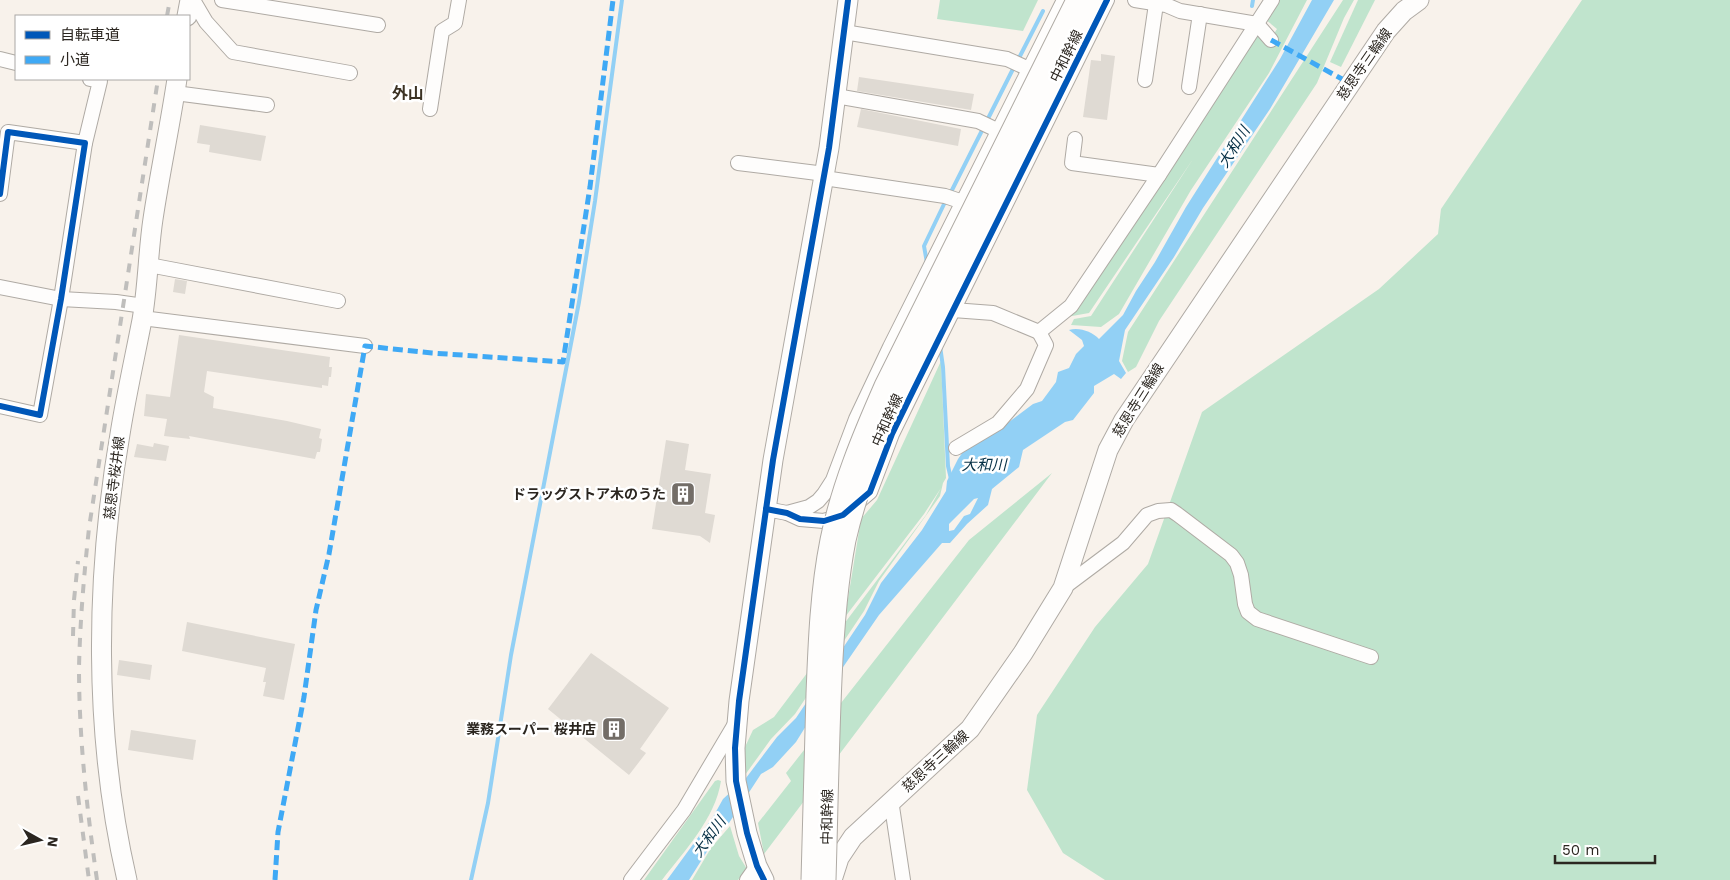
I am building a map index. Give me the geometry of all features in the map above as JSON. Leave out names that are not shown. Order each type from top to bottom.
[{"type":"main road","points":[[187,15],[192,0]]},
{"type":"main road","points":[[756,875],[736,781],[735,748],[737,722],[773,460],[824,176],[848,0]]},
{"type":"main road","name":"中和幹線","points":[[811,880],[819,626],[829,548],[842,491],[859,444],[884,386],[1076,0]]},
{"type":"main road","name":"中和幹線","points":[[826,880],[829,740],[835,623],[846,540],[858,494],[874,449],[899,390],[1094,0]]},
{"type":"main road","name":"慈恩寺三輪線","points":[[832,880],[840,858],[853,837],[970,729],[1023,652],[1063,588],[1108,450],[1124,420],[1346,81],[1404,11],[1419,0]]},
{"type":"main road","name":"慈恩寺桜井線","points":[[127,880],[112,797],[103,716],[102,584],[120,428],[143,312],[152,220],[176,86]]},
{"type":"street","points":[[192,0],[206,22],[232,52],[350,73]]},
{"type":"street","points":[[222,0],[378,25]]},
{"type":"street","points":[[430,109],[442,32],[455,23],[459,0]]},
{"type":"street","points":[[788,513],[809,507],[818,501],[832,480],[856,419],[889,349],[1064,0]]},
{"type":"street","points":[[766,509],[788,513],[800,519],[824,521],[843,515],[870,492],[892,434],[1107,0]]},
{"type":"street","points":[[1135,0],[1166,5],[1180,11],[1257,24],[1271,40]]},
{"type":"street","points":[[1039,332],[1071,306],[1159,175],[1272,0]]},
{"type":"street","points":[[1145,80],[1156,4]]},
{"type":"street","points":[[1189,87],[1200,14]]},
{"type":"street","points":[[844,32],[1007,59],[1029,69]]},
{"type":"street","points":[[0,59],[15,63]]},
{"type":"street","points":[[0,406],[40,415],[85,143],[100,81],[95,80]]},
{"type":"street","points":[[176,86],[267,105]]},
{"type":"street","points":[[836,96],[978,121],[999,131]]},
{"type":"street","points":[[0,194],[8,132],[85,143]]},
{"type":"street","points":[[1075,139],[1072,163],[1159,175]]},
{"type":"street","points":[[738,162],[945,196],[963,202]]},
{"type":"street","points":[[149,266],[338,301]]},
{"type":"street","points":[[0,287],[60,299],[116,302],[143,312],[365,346]]},
{"type":"street","points":[[953,310],[993,313],[1039,332],[1046,345],[1026,389],[998,423],[956,448]]},
{"type":"street","points":[[1063,588],[1123,543],[1147,515],[1158,511],[1171,510],[1231,555],[1237,563],[1241,574],[1245,604],[1248,612],[1257,619],[1371,657]]},
{"type":"street","points":[[631,880],[684,810],[737,722]]},
{"type":"street","points":[[891,800],[903,880]]},
{"type":"green space","points":[[940,0],[1038,0],[1023,31],[937,19]]},
{"type":"green space","points":[[1277,0],[1307,0],[1269,73],[1191,190],[1119,314],[1101,327],[1071,325],[1074,319],[1091,316],[1193,159],[1089,313],[1061,318],[1260,26],[1270,40],[1277,29],[1265,19]]},
{"type":"green space","points":[[1343,0],[1354,0],[1344,18],[1317,83],[1159,321],[1136,367],[1128,372],[1122,361],[1128,332]]},
{"type":"green space","points":[[1358,0],[1375,0],[1341,67],[1330,62]]},
{"type":"green space","points":[[1582,0],[1730,0],[1730,880],[1105,880],[1063,853],[1027,790],[1037,715],[1095,627],[1148,564],[1202,412],[1379,289],[1438,234],[1441,209]]},
{"type":"green space","points":[[941,361],[946,478],[940,496],[879,581],[864,611],[795,714],[771,739],[745,775],[745,747],[753,730],[774,717],[926,515],[941,488],[924,514],[845,617],[861,519],[877,500]]},
{"type":"green space","points":[[1052,473],[764,854],[758,823],[791,781],[786,773],[969,540]]},
{"type":"green space","points":[[715,781],[721,781],[718,795],[698,834],[662,880],[644,880]]},
{"type":"green space","points":[[730,826],[739,856],[747,869],[738,880],[692,880],[711,848]]},
{"type":"water","name":"大和川","points":[[1312,0],[1334,0],[1270,109],[1203,208],[1174,257],[1125,330],[1119,361],[1126,373],[1121,379],[1114,374],[1094,386],[1094,393],[1073,420],[1065,422],[1023,450],[1019,467],[992,489],[988,505],[950,543],[942,543],[879,615],[839,673],[796,742],[773,767],[761,774],[729,823],[718,834],[689,880],[667,880],[713,817],[723,799],[746,778],[777,737],[796,718],[865,615],[881,583],[922,530],[946,491],[947,481],[965,449],[1009,422],[1033,404],[1042,401],[1056,382],[1058,372],[1069,368],[1076,354],[1084,346],[1082,340],[1069,330],[1086,331],[1099,339],[1123,315],[1186,207],[1280,59]],"holes":[[[978,498],[970,514],[964,516],[954,530],[949,531],[949,524],[974,499]]]},
{"type":"building","points":[[1101,54],[1115,56],[1107,120],[1083,117],[1091,60],[1101,61]]},
{"type":"building","points":[[859,77],[974,94],[971,110],[857,91]]},
{"type":"building","points":[[861,109],[961,129],[958,146],[857,127]]},
{"type":"building","points":[[200,125],[266,136],[261,161],[209,152],[210,145],[197,143]]},
{"type":"building","points":[[175,279],[187,281],[185,294],[173,292]]},
{"type":"building","points":[[179,335],[330,357],[331,377],[329,377],[328,386],[322,385],[322,388],[207,371],[204,392],[214,397],[213,408],[321,429],[319,438],[322,439],[320,452],[317,452],[315,459],[189,436],[190,439],[164,436],[167,419],[144,416],[146,394],[170,397]]},
{"type":"building","name":"ドラッグストア木のうた","points":[[666,440],[689,444],[685,470],[711,474],[705,513],[715,515],[710,543],[700,536],[652,529]]},
{"type":"building","points":[[154,443],[169,446],[166,461],[134,457],[137,444],[153,447]]},
{"type":"building","points":[[187,622],[295,644],[284,700],[263,696],[266,668],[182,651]]},
{"type":"building","name":"業務スーパー 桜井店","points":[[591,653],[669,708],[640,749],[646,753],[629,775],[548,709]]},
{"type":"building","points":[[119,660],[152,665],[150,680],[117,675]]},
{"type":"building","points":[[131,730],[196,740],[193,760],[128,750]]},
{"type":"waterway","points":[[471,880],[488,803],[511,655],[579,302],[595,201],[622,0]]},
{"type":"waterway","points":[[1252,6],[1253,0]]},
{"type":"waterway","points":[[1018,60],[1043,11]]},
{"type":"waterway","points":[[950,194],[1014,67]]},
{"type":"waterway","points":[[927,263],[924,246],[946,200]]},
{"type":"waterway","points":[[940,346],[943,367],[948,466],[951,479]]},
{"type":"railway","points":[[167,15],[170,0]]},
{"type":"railway","points":[[97,880],[87,801],[80,721],[79,668],[82,598],[89,528],[158,80]]},
{"type":"railway","points":[[73,636],[78,561]]},
{"type":"railway","points":[[78,796],[89,880]]},
{"type":"marked path","points":[[275,880],[278,832],[304,697],[316,610],[329,554],[365,346],[432,353],[563,362],[590,187],[613,0]]},
{"type":"marked path","points":[[1271,40],[1342,79]]},
{"type":"cycle path","points":[[764,880],[757,866],[747,833],[736,781],[735,748],[739,701],[773,460],[829,148],[848,0]]},
{"type":"cycle path","points":[[766,509],[787,513],[800,519],[824,521],[843,515],[870,492],[892,434],[1107,0]]},
{"type":"cycle path","points":[[0,194],[8,132],[85,143],[61,299],[40,415],[0,406]]},
{"type":"place","name":"ドラッグストア木のうた","points":[[683,494]]},
{"type":"place","name":"業務スーパー 桜井店","points":[[614,729]]},
{"type":"district","name":"外山","points":[[408,93]]}]
